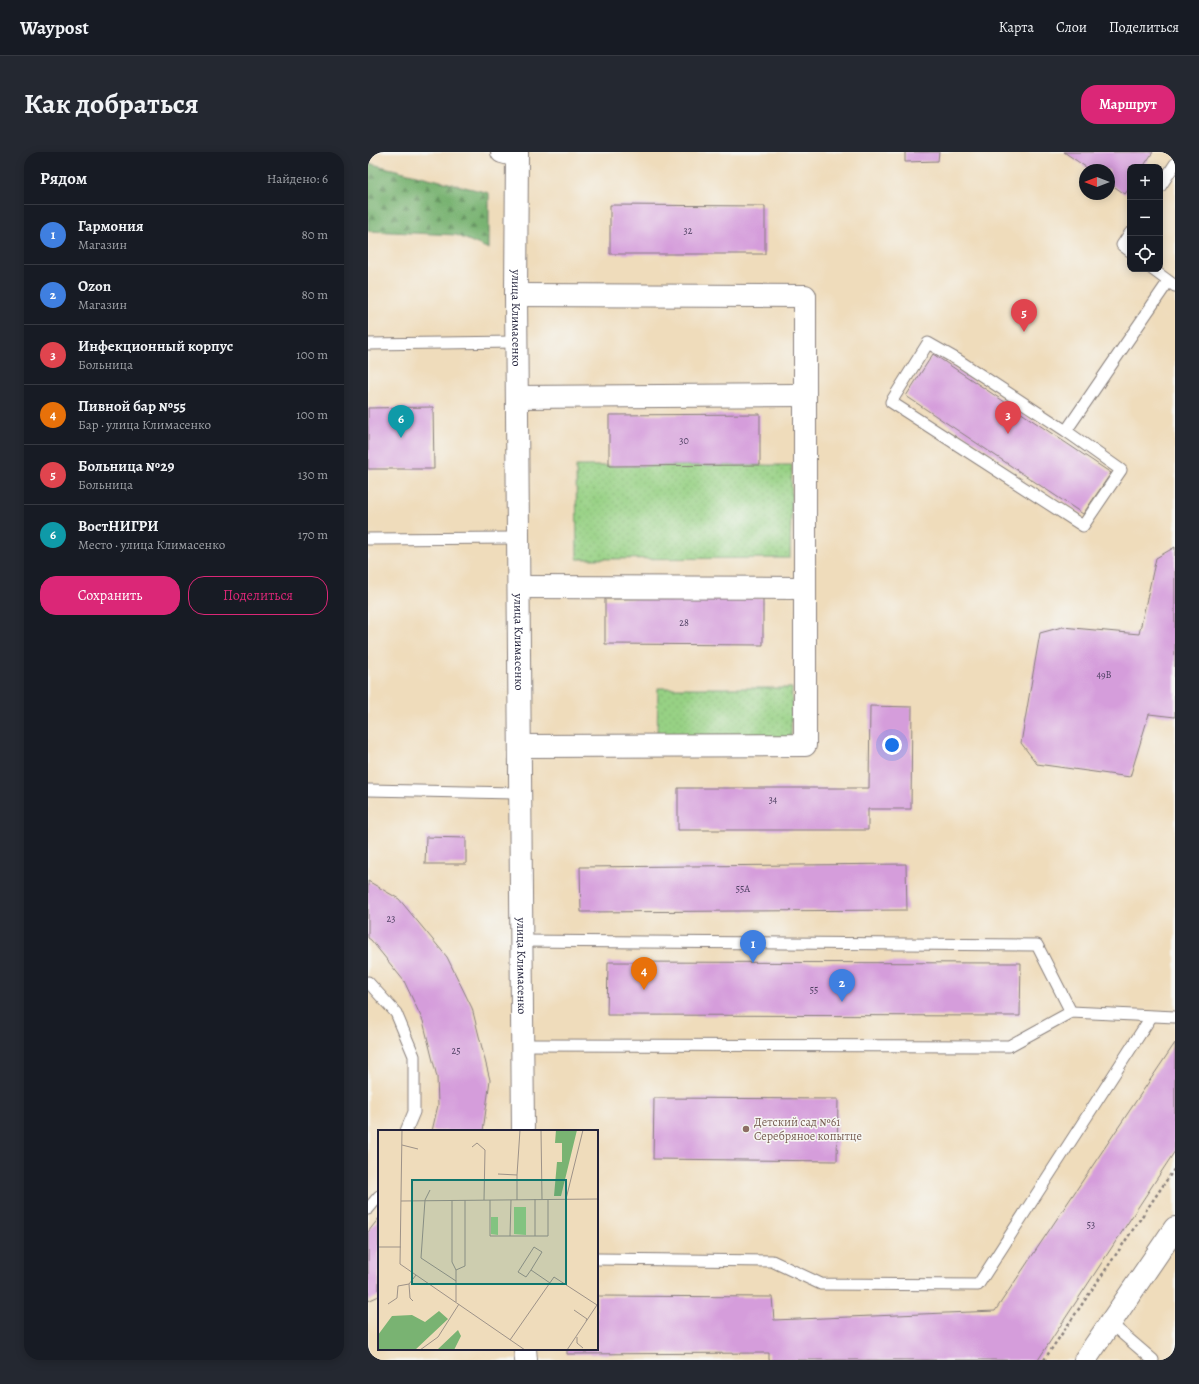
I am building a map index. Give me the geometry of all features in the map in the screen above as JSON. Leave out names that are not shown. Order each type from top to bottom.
[{"type":"street","name":"улица Климасенко","points":[[512,153],[517,342],[523,1130]]},
{"type":"street","points":[[516,295],[805,296],[805,745],[520,746]]},
{"type":"street","points":[[517,397],[805,396]]},
{"type":"street","points":[[519,587],[805,588]]},
{"type":"street","points":[[1085,1360],[1175,1228]]},
{"type":"street","points":[[525,1350],[526,1360]]},
{"type":"lane","points":[[1163,182],[1175,164]]},
{"type":"lane","points":[[1127,238],[1122,245],[1127,249]]},
{"type":"lane","points":[[1066,431],[1172,284],[1156,272]]},
{"type":"lane","points":[[368,344],[517,342]]},
{"type":"lane","points":[[928,343],[958,360],[1066,431],[1121,470],[1083,526],[891,402],[928,343]]},
{"type":"lane","points":[[368,539],[518,538]]},
{"type":"lane","points":[[368,790],[521,793]]},
{"type":"lane","points":[[521,941],[1037,945],[1071,1012]]},
{"type":"lane","points":[[368,982],[396,1013],[414,1056],[414,1112],[406,1130]]},
{"type":"lane","points":[[522,1045],[1009,1046],[1071,1012],[1175,1016]]},
{"type":"lane","points":[[598,1260],[772,1261],[821,1284],[978,1285],[1151,1016]]},
{"type":"lane","points":[[368,1209],[378,1197]]},
{"type":"lane","points":[[1110,1323],[1153,1360]]},
{"type":"path","points":[[1044,1360],[1175,1168]]},
{"type":"green space","points":[[368,163],[489,193],[489,249],[456,235],[368,231]]},
{"type":"green space","points":[[792,465],[790,558],[577,559],[576,466]]},
{"type":"green space","points":[[658,688],[792,688],[791,739],[657,738]]},
{"type":"building","points":[[905,152],[939,152],[938,161],[905,162]]},
{"type":"building","points":[[1064,152],[1153,152],[1145,164],[1127,164],[1127,191],[1125,194],[1115,187],[1115,164],[1081,164]]},
{"type":"building","points":[[610,205],[765,206],[765,254],[610,254]]},
{"type":"building","points":[[933,354],[1111,473],[1083,514],[906,396]]},
{"type":"building","points":[[433,407],[434,469],[368,469],[368,408]]},
{"type":"building","points":[[760,414],[760,465],[609,466],[609,415]]},
{"type":"building","points":[[1175,547],[1175,717],[1149,714],[1130,777],[1037,764],[1021,743],[1040,633],[1062,627],[1139,634],[1156,558]]},
{"type":"building","points":[[763,598],[763,645],[605,644],[605,599]]},
{"type":"building","points":[[870,706],[912,707],[911,809],[868,809],[868,830],[678,830],[678,788],[869,788]]},
{"type":"building","points":[[426,837],[466,838],[466,864],[425,864]]},
{"type":"building","points":[[906,864],[907,910],[581,912],[580,867]]},
{"type":"building","points":[[368,881],[399,899],[447,957],[472,1008],[490,1080],[483,1130],[432,1130],[438,1105],[437,1077],[423,1021],[404,981],[368,938]]},
{"type":"building","points":[[608,962],[1021,963],[1020,1016],[607,1015]]},
{"type":"building","points":[[1175,1043],[1175,1151],[1038,1360],[769,1360],[769,1353],[567,1354],[567,1350],[598,1350],[598,1296],[772,1297],[774,1320],[995,1311]]},
{"type":"building","name":"Детский сад №61 Серебряное копытце","points":[[654,1098],[838,1099],[837,1161],[653,1159]]},
{"type":"building","points":[[378,1219],[378,1296],[368,1301],[368,1232]]},
{"type":"place","name":"Больница №29","points":[[1024,332]]},
{"type":"place","name":"Инфекционный корпус","points":[[1008,434]]},
{"type":"place","name":"ВостНИГРИ","points":[[401,438]]},
{"type":"place","name":"Гармония","points":[[753,963]]},
{"type":"place","name":"Пивной бар №55","points":[[644,990]]},
{"type":"place","name":"Ozon","points":[[842,1002]]},
{"type":"place","name":"Детский сад №61 Серебряное копытце","points":[[746,1129]]}]
